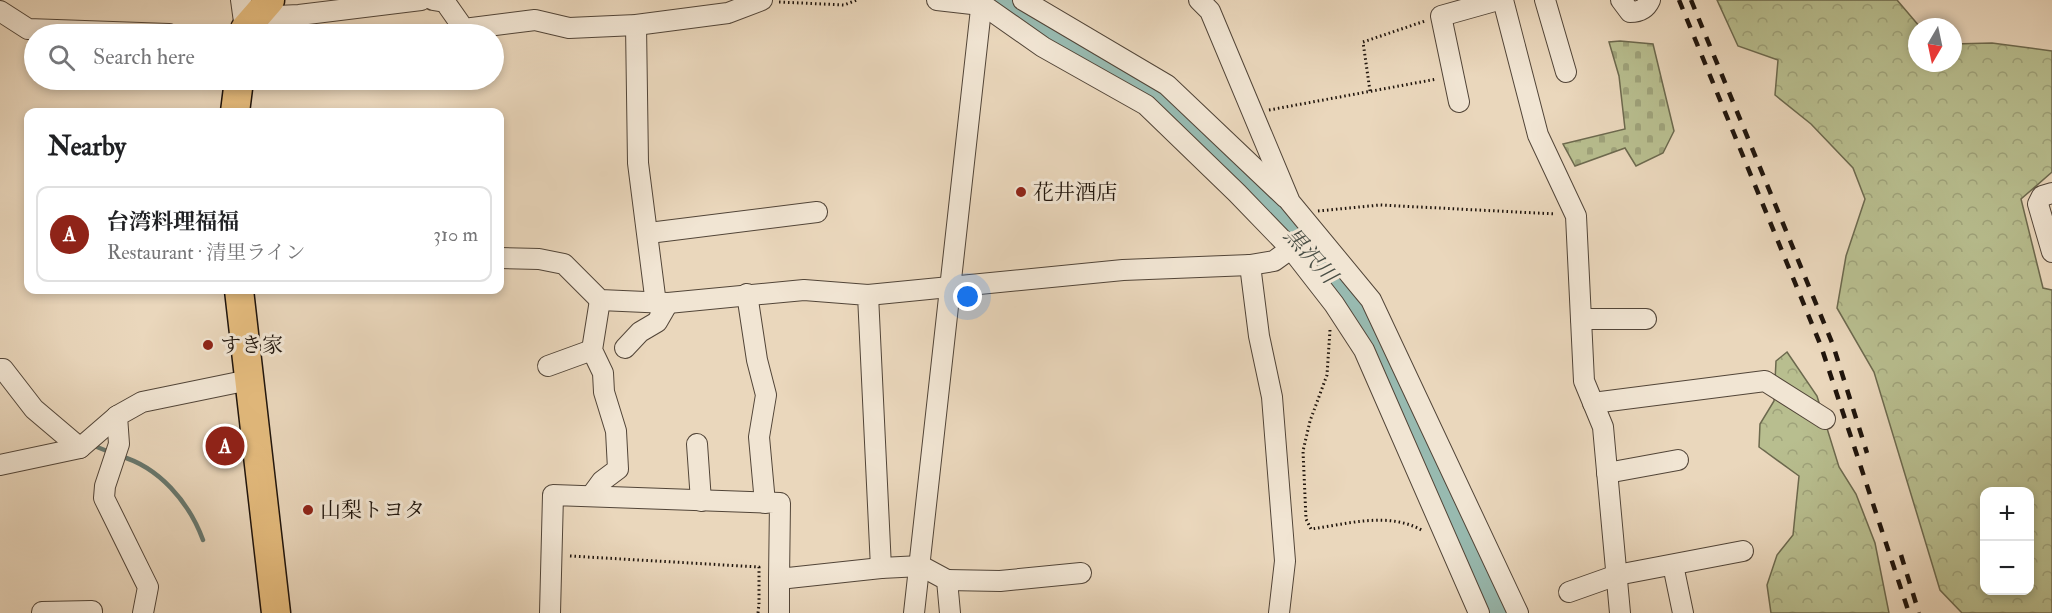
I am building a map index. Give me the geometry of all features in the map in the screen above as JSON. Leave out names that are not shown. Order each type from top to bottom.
[{"type":"highway","points":[[236,108],[238,90]]},
{"type":"highway","points":[[239,294],[276,613]]},
{"type":"street","points":[[251,16],[299,15],[421,0]]},
{"type":"street","points":[[503,24],[535,20],[569,28],[636,25],[728,13],[762,0]]},
{"type":"street","points":[[937,0],[980,2],[1043,47],[1167,85],[1295,208]]},
{"type":"street","points":[[1023,0],[1146,105],[1192,150],[1371,300],[1450,548],[1479,613]]},
{"type":"street","points":[[1199,0],[1210,11],[1295,208],[1302,240],[1334,304],[1408,419],[1518,613]]},
{"type":"street","points":[[1545,0],[1566,72]]},
{"type":"street","points":[[1621,0],[1630,12],[1638,12],[1647,7],[1650,0]]},
{"type":"street","points":[[442,1],[460,24]]},
{"type":"street","points":[[914,613],[921,566],[980,2]]},
{"type":"street","points":[[1459,102],[1442,16],[1505,2],[1538,135],[1576,216],[1584,381],[1603,428],[1620,613]]},
{"type":"street","points":[[0,11],[24,26]]},
{"type":"street","points":[[625,348],[640,332],[657,322],[662,303],[638,163],[636,25]]},
{"type":"street","points":[[1192,150],[1213,129]]},
{"type":"street","points":[[2052,193],[2042,196],[2038,204],[2052,252]]},
{"type":"street","points":[[649,233],[817,212]]},
{"type":"street","points":[[504,258],[539,259],[564,264],[600,300],[662,303],[804,290],[868,295],[1123,270],[1250,265],[1274,261],[1302,240]]},
{"type":"street","points":[[1250,265],[1259,336],[1272,397],[1285,561],[1279,613]]},
{"type":"street","points":[[747,294],[757,360],[766,395],[759,437],[765,503]]},
{"type":"street","points":[[868,295],[881,568]]},
{"type":"street","points":[[591,496],[602,481],[618,469],[616,431],[604,392],[603,373],[592,350],[600,300]]},
{"type":"street","points":[[1581,319],[1646,319]]},
{"type":"street","points":[[548,366],[592,350]]},
{"type":"street","points":[[0,369],[3,369],[34,409],[80,448]]},
{"type":"street","points":[[0,465],[80,448],[117,416],[142,402],[249,380]]},
{"type":"street","points":[[1593,403],[1765,381],[1825,419]]},
{"type":"street","points":[[117,416],[119,444],[105,486],[104,498],[148,587],[143,613]]},
{"type":"street","points":[[697,444],[701,501]]},
{"type":"street","points":[[1607,473],[1678,460]]},
{"type":"street","points":[[550,613],[553,495],[780,503],[779,613]]},
{"type":"street","points":[[1569,592],[1617,575],[1743,551]]},
{"type":"street","points":[[1672,565],[1683,613]]},
{"type":"street","points":[[779,579],[921,566],[947,580],[1000,581],[1081,573]]},
{"type":"street","points":[[947,580],[950,613]]},
{"type":"street","points":[[42,612],[92,611],[92,613]]},
{"type":"path","points":[[762,0],[844,5],[857,0]]},
{"type":"path","points":[[1370,91],[1363,42],[1442,16]]},
{"type":"path","points":[[1254,113],[1453,75]]},
{"type":"path","points":[[1295,208],[1380,205],[1576,216]]},
{"type":"path","points":[[1334,304],[1327,375],[1310,421],[1303,451],[1306,519],[1311,530],[1376,520],[1403,521],[1450,548]]},
{"type":"path","points":[[552,555],[759,567],[759,604]]},
{"type":"green space","points":[[1717,0],[1897,0],[1912,18],[1908,18],[1908,72],[1962,72],[1962,44],[1992,43],[2052,51],[2052,172],[2021,199],[2043,288],[2052,290],[2052,613],[1962,613],[1940,590],[1874,372],[1837,308],[1846,256],[1865,199],[1853,168],[1811,124],[1775,95],[1778,60],[1738,46]]},
{"type":"green space","points":[[1609,42],[1653,44],[1674,131],[1663,153],[1636,166],[1625,148],[1575,166],[1563,144],[1625,129],[1619,76]]},
{"type":"green space","points":[[1787,352],[1817,396],[1839,467],[1856,494],[1875,543],[1889,613],[1771,613],[1767,585],[1777,555],[1793,535],[1799,476],[1759,447],[1760,424],[1774,401],[1776,361]]},
{"type":"waterway","name":"黒沢川","points":[[1001,0],[1058,39],[1140,87],[1181,122],[1258,196],[1313,254],[1355,307],[1493,613]]},
{"type":"waterway","points":[[92,445],[112,453]]},
{"type":"waterway","points":[[120,456],[147,468],[171,488],[190,512],[203,540]]},
{"type":"railway","points":[[1679,0],[1821,346],[1909,613]]},
{"type":"railway","points":[[1691,0],[1833,345],[1867,453]]},
{"type":"railway","points":[[1901,555],[1919,613]]},
{"type":"place","name":"花井酒店","points":[[1021,192]]},
{"type":"place","name":"すき家","points":[[208,345]]},
{"type":"place","name":"台湾料理福福","points":[[225,446]]},
{"type":"place","name":"山梨トヨタ","points":[[308,510]]}]
